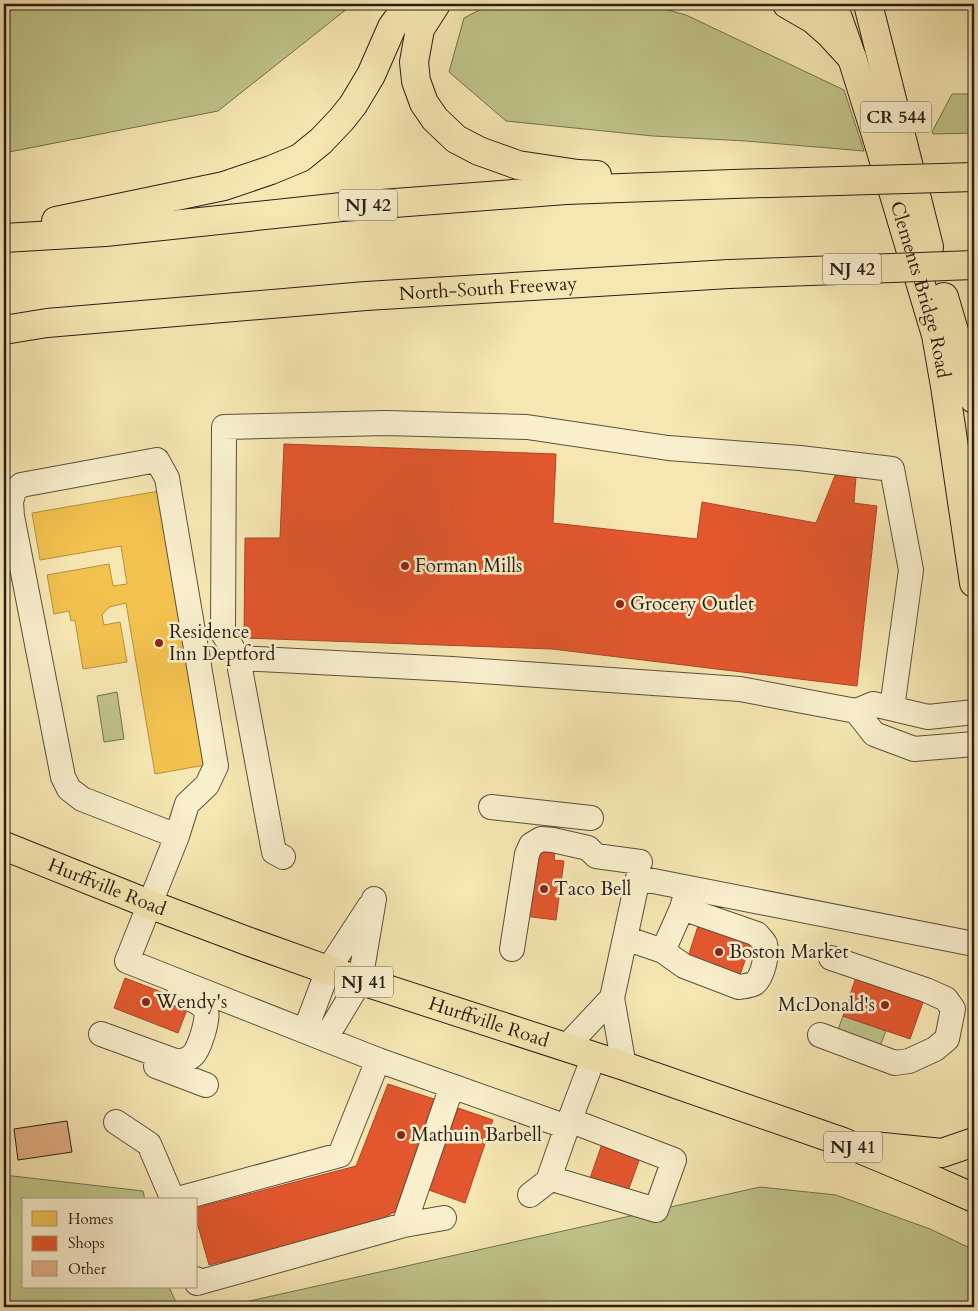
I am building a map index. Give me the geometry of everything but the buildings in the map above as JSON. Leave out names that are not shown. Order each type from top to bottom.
[{"type":"main road","points":[[4,232],[224,186],[300,158],[321,141],[353,105],[371,75],[392,27],[409,4]]},
{"type":"main road","points":[[436,4],[420,29],[414,62],[416,81],[424,103],[435,119],[456,139],[479,151],[518,165],[578,174],[733,184]]},
{"type":"main road","points":[[787,4],[813,19],[852,58]]},
{"type":"main road","name":"Clements Bridge Road","points":[[833,4],[878,141],[936,335],[974,584]]},
{"type":"main road","name":"Clements Bridge Road","points":[[868,4],[924,231],[974,399]]},
{"type":"main road","name":"NJ 42","points":[[4,238],[105,232],[342,208],[566,190],[974,177]]},
{"type":"main road","name":"North-South Freeway","points":[[4,330],[47,323],[366,296],[729,274],[974,264]]},
{"type":"main road","points":[[4,340],[47,323]]},
{"type":"main road","name":"Hurffville Road","points":[[4,846],[149,904],[328,970],[624,1066],[843,1142],[974,1198]]},
{"type":"main road","points":[[843,1142],[942,1153],[974,1142]]},
{"type":"lane","points":[[283,857],[274,852],[238,658],[223,633],[224,427],[386,424],[527,427],[668,448],[800,458],[892,469],[911,570],[892,708]]},
{"type":"lane","points":[[120,965],[149,904],[176,836],[188,804],[207,785],[216,766],[167,478],[157,460],[21,485],[14,491],[11,502],[12,516],[63,777],[69,789],[82,799],[176,836]]},
{"type":"lane","points":[[238,658],[443,669],[731,689],[856,711],[873,704],[928,717],[974,712]]},
{"type":"lane","points":[[856,711],[874,734],[914,748],[974,744]]},
{"type":"lane","points":[[491,806],[591,818]]},
{"type":"lane","points":[[512,949],[527,854],[531,845],[541,839],[553,840],[592,852],[640,862]]},
{"type":"lane","points":[[624,1066],[612,998],[625,938],[638,878],[685,898],[757,934],[764,944],[766,958],[761,974],[755,982],[739,987],[684,966],[664,951],[625,938]]},
{"type":"lane","points":[[685,898],[973,942]]},
{"type":"lane","points":[[664,951],[685,898]]},
{"type":"lane","points":[[374,899],[360,981],[315,1035],[328,970],[374,899]]},
{"type":"lane","points":[[820,1035],[895,1063],[908,1061],[935,1049],[947,1039],[953,1009],[946,999],[926,990],[830,958]]},
{"type":"lane","points":[[120,965],[161,974],[378,1060],[674,1160],[656,1210],[549,1178]]},
{"type":"lane","points":[[120,965],[195,1000],[206,1011],[207,1020],[194,1055],[185,1061],[178,1062],[102,1040],[206,1085]]},
{"type":"lane","points":[[566,1047],[612,998]]},
{"type":"lane","points":[[530,1195],[548,1181],[594,1056]]},
{"type":"lane","points":[[180,1198],[340,1155],[378,1060]]},
{"type":"lane","points":[[404,1224],[452,1086]]},
{"type":"lane","points":[[116,1122],[149,1144],[172,1198]]},
{"type":"lane","points":[[198,1283],[404,1224],[444,1218]]},
{"type":"green space","points":[[4,4],[353,4],[218,111],[4,153]]},
{"type":"green space","points":[[533,4],[646,4],[686,15],[844,90],[864,151],[746,141],[653,136],[506,121],[449,72],[464,18],[483,8]]},
{"type":"green space","points":[[952,94],[974,94],[974,133],[933,134],[932,132]]},
{"type":"green space","points":[[117,692],[124,739],[104,742],[97,696]]},
{"type":"green space","points":[[843,1016],[886,1031],[878,1051],[836,1035]]},
{"type":"green space","points":[[4,1175],[143,1191],[145,1198],[22,1198],[22,1288],[169,1288],[178,1307],[4,1307]]},
{"type":"green space","points":[[760,1187],[836,1195],[930,1229],[974,1250],[974,1307],[223,1307]]},
{"type":"place","name":"Forman Mills","points":[[405,566]]},
{"type":"place","name":"Grocery Outlet","points":[[620,604]]},
{"type":"place","name":"Residence Inn Deptford","points":[[159,643]]},
{"type":"place","name":"Taco Bell","points":[[544,889]]},
{"type":"place","name":"Boston Market","points":[[719,952]]},
{"type":"place","name":"Wendy's","points":[[146,1002]]},
{"type":"place","name":"McDonald's","points":[[885,1005]]},
{"type":"place","name":"Mathuin Barbell","points":[[401,1135]]}]
